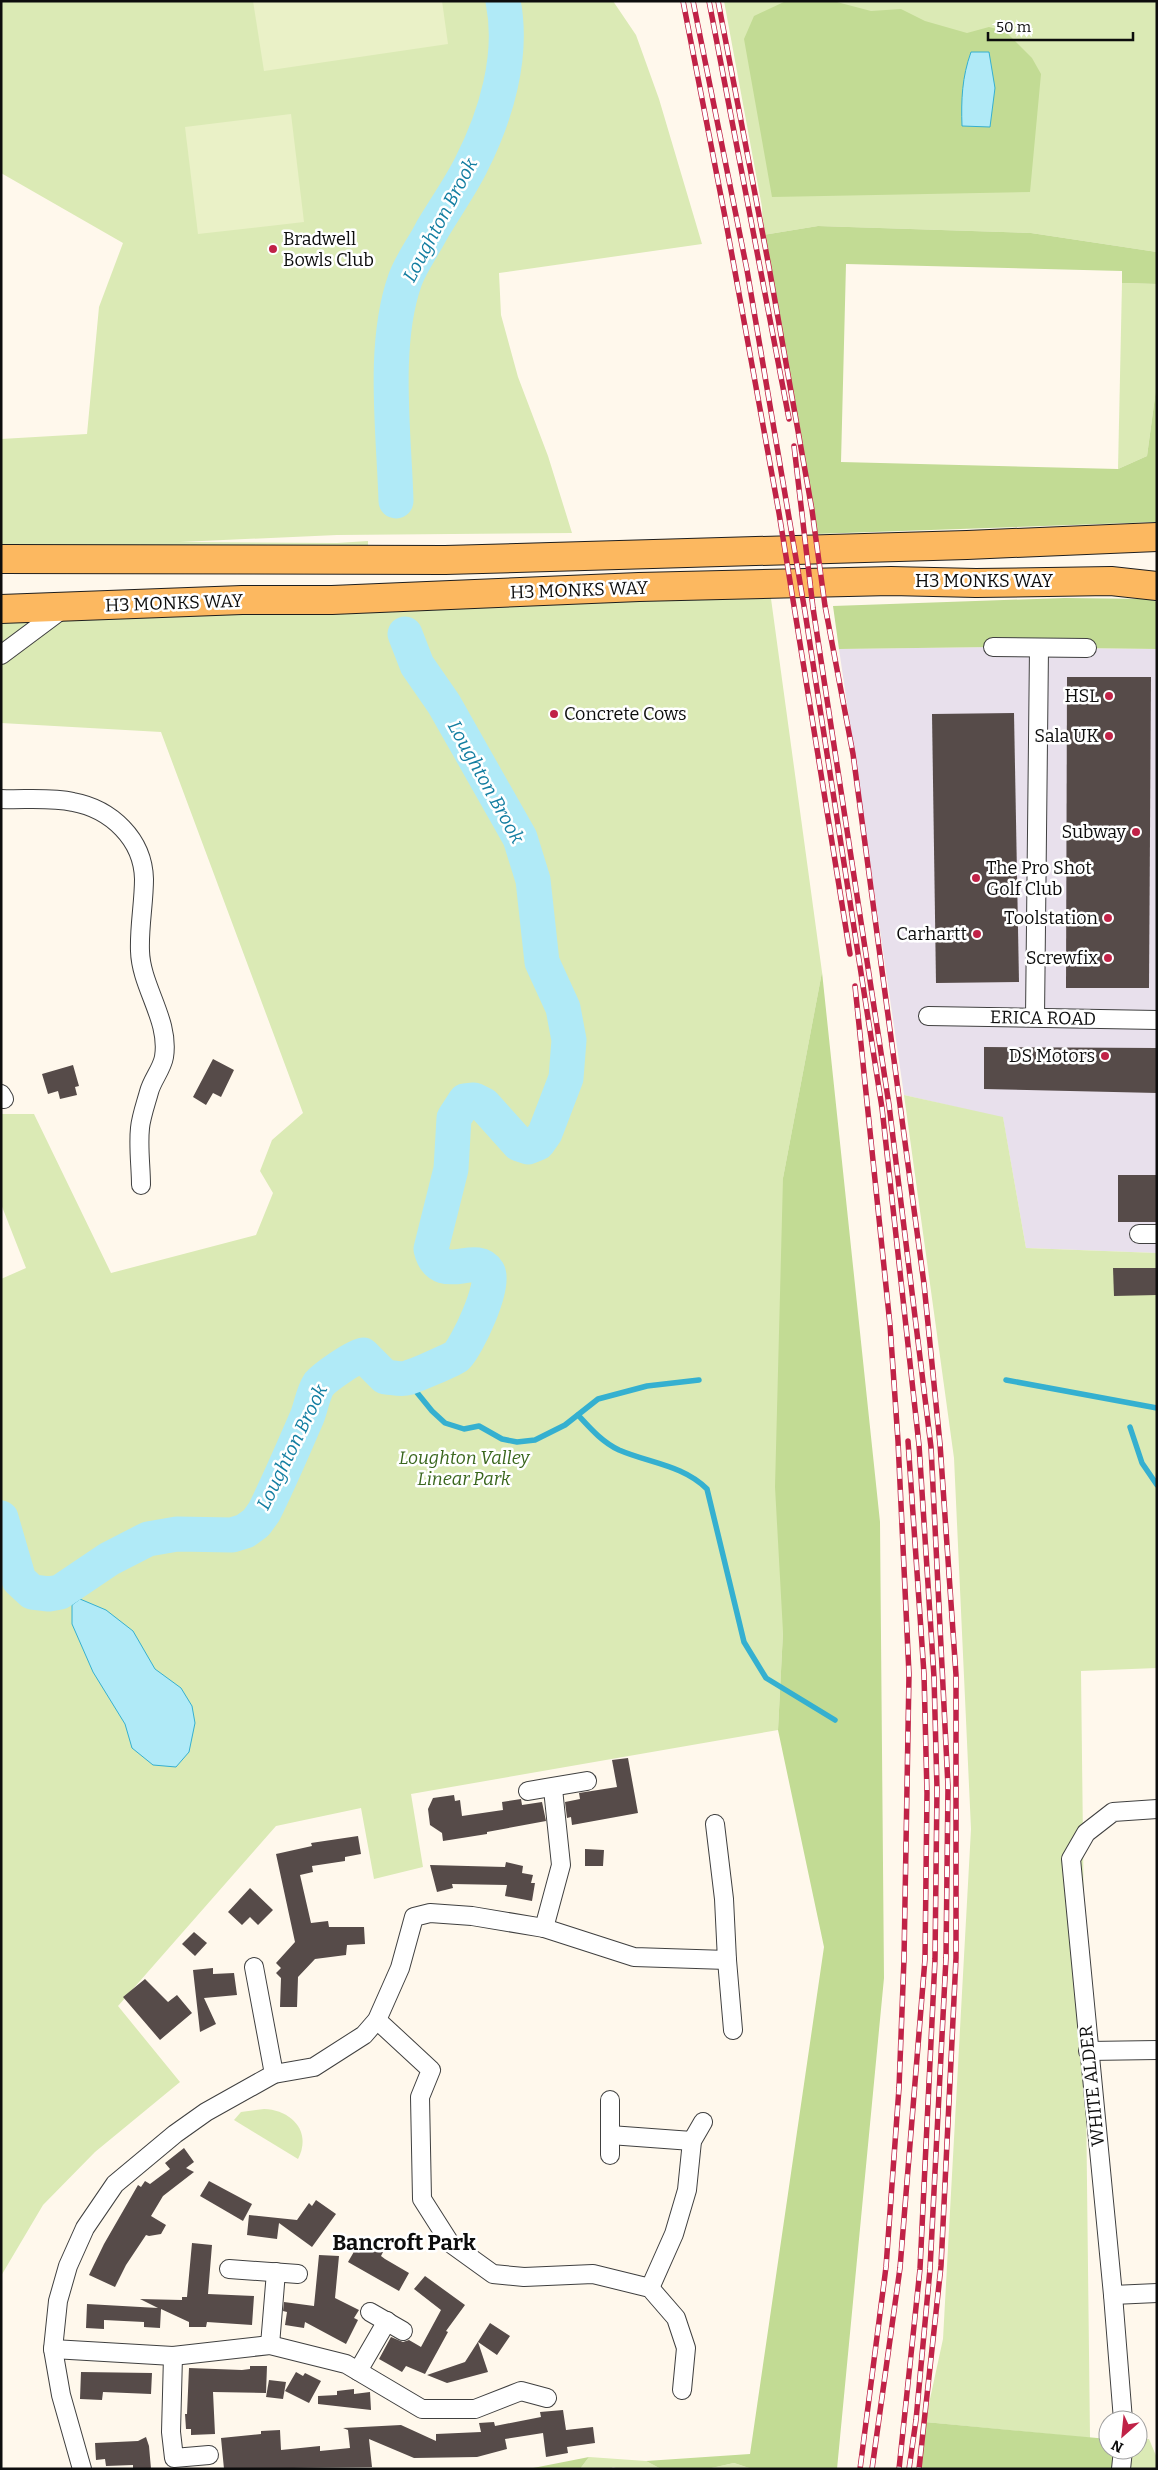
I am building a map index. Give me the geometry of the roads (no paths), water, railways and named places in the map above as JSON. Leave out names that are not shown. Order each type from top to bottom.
[{"type":"main road","name":"H3 MONKS WAY","points":[[1,559],[445,560],[967,546],[1157,537]]},
{"type":"main road","name":"H3 MONKS WAY","points":[[1,609],[242,600],[332,600],[639,587],[891,581],[976,583],[1111,581],[1157,586]]},
{"type":"street","points":[[1,655],[64,608]]},
{"type":"street","points":[[993,647],[1087,648]]},
{"type":"street","points":[[1035,1017],[1039,648]]},
{"type":"street","points":[[1,799],[72,802],[97,809],[116,821],[130,838],[140,856],[144,879],[139,934],[140,967],[158,1013],[164,1038],[164,1058],[150,1089],[140,1128],[141,1185]]},
{"type":"street","name":"ERICA ROAD","points":[[928,1016],[1157,1020]]},
{"type":"street","points":[[528,1791],[587,1782]]},
{"type":"street","points":[[544,1928],[561,1865],[553,1788]]},
{"type":"street","name":"WHITE ALDER","points":[[1122,2410],[1071,1859],[1086,1832],[1113,1812],[1157,1810]]},
{"type":"street","points":[[715,1824],[724,1899],[733,2030]]},
{"type":"street","points":[[82,2469],[61,2394],[54,2349],[58,2301],[68,2266],[85,2228],[115,2184],[175,2134],[206,2112],[274,2074],[314,2067],[364,2035],[377,2020],[400,1968],[414,1918],[430,1913],[472,1916],[544,1928],[634,1957],[727,1960]]},
{"type":"street","points":[[254,1967],[274,2074]]},
{"type":"street","points":[[377,2020],[431,2070],[420,2097],[422,2199],[450,2244],[493,2274],[524,2277],[593,2274],[650,2288],[676,2318],[686,2348],[682,2390]]},
{"type":"street","points":[[1088,2051],[1157,2050]]},
{"type":"street","points":[[610,2100],[610,2155]]},
{"type":"street","points":[[650,2288],[674,2234],[687,2190],[692,2141],[703,2122]]},
{"type":"street","points":[[610,2135],[692,2141]]},
{"type":"street","points":[[229,2269],[298,2274]]},
{"type":"street","points":[[270,2346],[276,2272]]},
{"type":"street","points":[[1113,2295],[1157,2293]]},
{"type":"street","points":[[370,2312],[403,2331]]},
{"type":"street","points":[[358,2371],[387,2321]]},
{"type":"street","points":[[54,2349],[173,2356],[270,2346],[346,2364],[422,2409],[475,2409],[521,2391],[547,2398]]},
{"type":"street","points":[[173,2356],[171,2432],[174,2458],[209,2455]]},
{"type":"water","points":[[971,52],[989,52],[995,88],[990,127],[962,126],[963,89]]},
{"type":"water","points":[[80,1599],[106,1610],[133,1631],[155,1669],[181,1688],[192,1706],[195,1723],[189,1752],[176,1767],[153,1765],[132,1748],[125,1724],[93,1672],[72,1624],[72,1605]]},
{"type":"waterway","name":"Loughton Brook","points":[[396,501],[391,389],[394,332],[398,305],[411,267],[467,173],[480,146],[495,106],[501,85],[506,43],[503,1]]},
{"type":"waterway","name":"Loughton Brook","points":[[1,1518],[19,1580],[32,1592],[49,1594],[60,1592],[109,1559],[148,1539],[177,1534],[232,1535],[245,1531],[256,1523],[264,1512],[307,1417],[315,1392],[322,1381],[347,1363],[363,1355],[385,1377],[402,1379],[411,1377],[457,1356],[462,1350],[479,1315],[488,1289],[488,1272],[482,1266],[450,1267],[442,1265],[436,1260],[431,1249],[451,1169],[454,1118],[465,1101],[474,1100],[484,1105],[519,1144],[528,1147],[538,1143],[545,1133],[566,1078],[569,1040],[563,1008],[542,962],[533,880],[520,838],[444,704],[417,665],[405,634]]},
{"type":"waterway","points":[[406,1379],[432,1411],[445,1423],[464,1429],[479,1426],[502,1439],[517,1442],[535,1440],[565,1425],[598,1399],[647,1386],[699,1380]]},
{"type":"waterway","points":[[1006,1380],[1157,1408]]},
{"type":"waterway","points":[[578,1415],[613,1447],[677,1470],[698,1481],[707,1489],[744,1642],[766,1678],[835,1720]]},
{"type":"waterway","points":[[1130,1427],[1142,1463],[1157,1485]]},
{"type":"railway","points":[[683,1],[779,513],[850,954]]},
{"type":"railway","points":[[693,1],[747,270],[805,612],[882,1108],[919,1445],[934,1677],[937,1789],[935,1959],[920,2269],[899,2469]]},
{"type":"railway","points":[[709,1],[789,419]]},
{"type":"railway","points":[[718,1],[769,267],[812,510],[825,606],[853,754],[924,1284],[940,1444],[956,1675],[956,1958],[941,2266],[919,2469]]},
{"type":"railway","points":[[794,446],[813,608],[889,1105],[931,1447],[948,1786],[946,1958],[930,2269],[916,2420],[909,2469]]},
{"type":"railway","points":[[855,986],[890,1325],[898,1441],[909,1674],[904,1959],[899,2088],[886,2267],[860,2469]]},
{"type":"railway","points":[[872,2469],[900,2268],[925,1959],[927,1793],[924,1674],[908,1441]]},
{"type":"place","name":"Bradwell Bowls Club","points":[[273,249]]},
{"type":"place","name":"HSL","points":[[1109,696]]},
{"type":"place","name":"Concrete Cows","points":[[554,714]]},
{"type":"place","name":"Sala UK","points":[[1109,736]]},
{"type":"place","name":"Subway","points":[[1136,832]]},
{"type":"place","name":"The Pro Shot Golf Club","points":[[976,878]]},
{"type":"place","name":"Toolstation","points":[[1108,918]]},
{"type":"place","name":"Carhartt","points":[[977,934]]},
{"type":"place","name":"Screwfix","points":[[1108,958]]},
{"type":"place","name":"DS Motors","points":[[1105,1056]]},
{"type":"district","name":"Bancroft Park","points":[[404,2242]]},
{"type":"park label","name":"Loughton Valley Linear Park","points":[[464,1468]]}]
